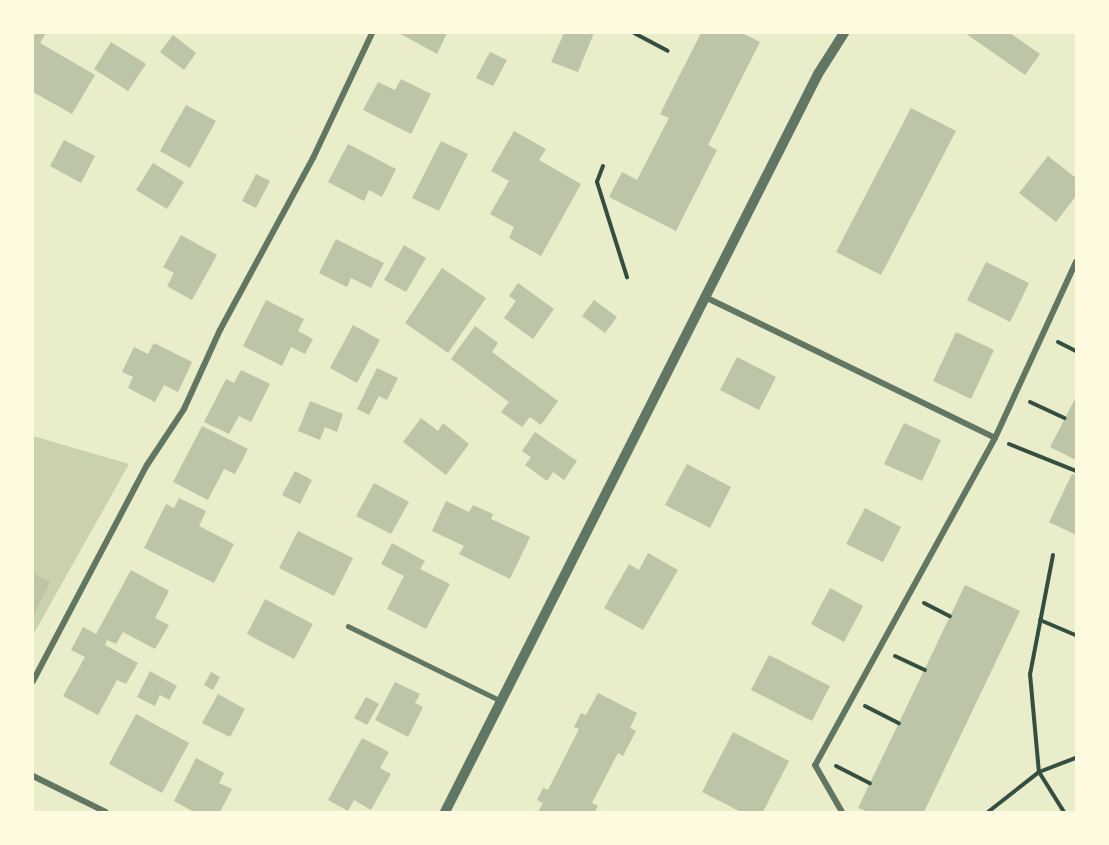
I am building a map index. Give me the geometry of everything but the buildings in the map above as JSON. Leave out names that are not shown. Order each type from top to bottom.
[{"type":"street","points":[[33,681],[143,474],[184,409],[220,330],[313,158],[372,33]]},
{"type":"street","points":[[446,812],[500,700],[818,74],[844,33]]},
{"type":"street","points":[[842,812],[815,765],[995,438],[1076,262]]},
{"type":"street","points":[[705,297],[995,438]]},
{"type":"street","points":[[33,776],[106,812]]},
{"type":"lane","points":[[348,626],[500,700]]},
{"type":"path","points":[[634,33],[668,51]]},
{"type":"path","points":[[603,166],[597,182],[627,277]]},
{"type":"path","points":[[1014,395],[1065,418]]},
{"type":"path","points":[[995,438],[1076,471]]},
{"type":"path","points":[[1053,555],[1030,674],[1039,772],[1064,812]]},
{"type":"path","points":[[909,595],[950,616]]},
{"type":"path","points":[[1040,620],[1076,635]]},
{"type":"path","points":[[879,648],[925,670]]},
{"type":"path","points":[[851,700],[899,723]]},
{"type":"path","points":[[819,758],[870,783]]},
{"type":"path","points":[[988,812],[1039,772],[1076,758]]},
{"type":"green space","points":[[33,436],[129,464],[33,635]]}]
